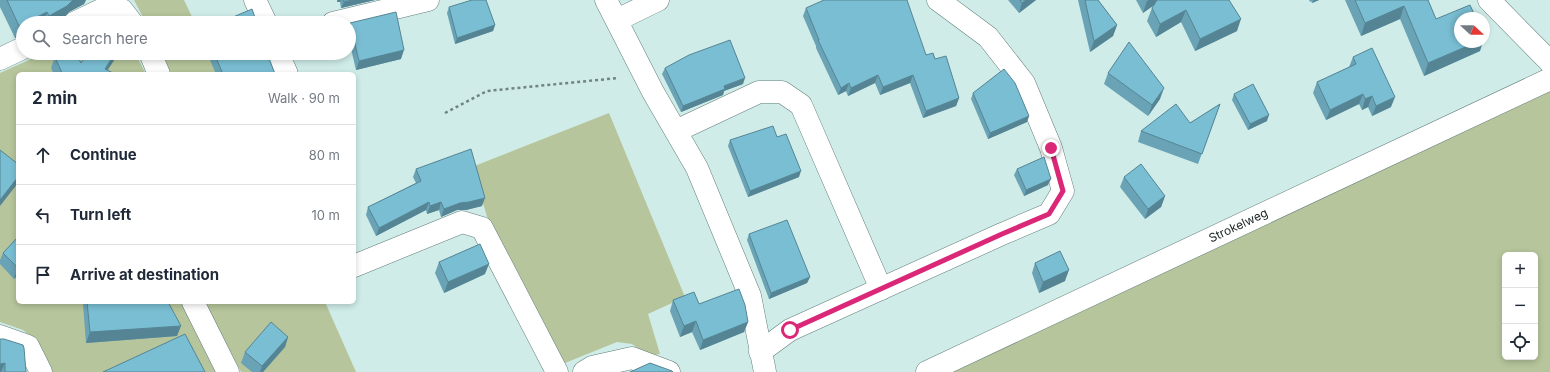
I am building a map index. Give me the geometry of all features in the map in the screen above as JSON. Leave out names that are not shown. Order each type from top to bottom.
[{"type":"street","points":[[255,0],[263,16]]},
{"type":"street","points":[[356,17],[428,0]]},
{"type":"street","points":[[606,0],[644,75],[697,168],[750,296],[763,362]]},
{"type":"street","points":[[617,20],[658,0]]},
{"type":"street","points":[[763,362],[790,330],[1049,214],[1063,191],[1051,148],[1024,83],[988,37],[938,0]]},
{"type":"street","points":[[1489,0],[1550,62]]},
{"type":"street","points":[[89,16],[102,10],[122,10],[127,16]]},
{"type":"street","points":[[0,58],[16,51]]},
{"type":"street","points":[[153,60],[158,72]]},
{"type":"street","points":[[281,60],[286,72]]},
{"type":"street","name":"Strokelweg","points":[[927,372],[1550,79]]},
{"type":"street","points":[[676,131],[759,92],[782,92],[801,106],[881,289]]},
{"type":"street","points":[[356,265],[462,222],[482,228],[557,372]]},
{"type":"street","points":[[194,304],[228,372]]},
{"type":"street","points":[[0,336],[28,346],[41,372]]},
{"type":"street","points":[[584,372],[592,367],[632,358],[669,372]]},
{"type":"path","points":[[445,113],[487,91],[644,75]]},
{"type":"green space","points":[[134,0],[184,0],[192,16],[142,16]]},
{"type":"green space","points":[[29,60],[139,60],[145,72],[16,72],[16,304],[185,304],[219,372],[51,372],[35,340],[23,330],[0,322],[0,73]]},
{"type":"green space","points":[[164,60],[212,60],[218,72],[170,72]]},
{"type":"green space","points":[[1550,87],[1550,372],[951,372]]},
{"type":"green space","points":[[609,113],[685,297],[648,314],[660,354],[648,356],[632,344],[617,342],[565,363],[553,355],[489,223],[472,167]]},
{"type":"green space","points":[[206,304],[326,304],[356,372],[241,372]]},
{"type":"building","points":[[7,0],[73,0],[67,6],[49,16],[47,12],[39,16],[16,16],[16,20]]},
{"type":"building","points":[[472,0],[486,0],[495,25],[457,38],[449,7]]},
{"type":"building","points":[[824,0],[907,0],[926,55],[933,53],[935,59],[946,56],[959,98],[926,111],[913,75],[883,87],[878,75],[851,88],[849,83],[841,88],[818,40],[806,8]]},
{"type":"building","points":[[1085,0],[1098,0],[1117,25],[1094,41]]},
{"type":"building","points":[[1157,0],[1229,0],[1241,19],[1200,39],[1186,10],[1160,24],[1152,8]]},
{"type":"building","points":[[1355,0],[1428,0],[1436,19],[1470,5],[1473,12],[1454,12],[1454,48],[1463,48],[1428,63],[1404,6],[1365,23]]},
{"type":"building","points":[[252,9],[254,16],[236,16]]},
{"type":"building","points":[[396,12],[404,50],[359,61],[356,48],[356,22]]},
{"type":"building","points":[[730,40],[745,78],[724,86],[725,89],[683,106],[665,68],[689,55]]},
{"type":"building","points":[[1129,42],[1164,88],[1152,105],[1108,73]]},
{"type":"building","points":[[1372,48],[1395,97],[1376,106],[1372,96],[1365,99],[1363,94],[1330,110],[1317,82],[1356,64],[1353,57]]},
{"type":"building","points":[[56,60],[80,60],[81,63],[83,60],[111,60],[105,69],[111,72],[62,72]]},
{"type":"building","points":[[217,60],[270,60],[274,72],[222,72]]},
{"type":"building","points":[[1004,69],[1015,83],[1029,116],[990,133],[973,93]]},
{"type":"building","points":[[1253,84],[1269,115],[1250,124],[1234,94]]},
{"type":"building","points":[[1176,104],[1190,123],[1220,104],[1202,154],[1141,131]]},
{"type":"building","points":[[773,126],[777,137],[786,134],[801,171],[750,191],[730,140]]},
{"type":"building","points":[[471,149],[485,198],[460,203],[444,209],[441,202],[430,206],[429,202],[379,228],[368,207],[421,181],[416,169]]},
{"type":"building","points":[[0,150],[16,162],[16,180],[0,200]]},
{"type":"building","points":[[1044,157],[1051,179],[1026,190],[1017,169]]},
{"type":"building","points":[[1141,164],[1165,196],[1148,209],[1124,177]]},
{"type":"building","points":[[787,220],[810,277],[771,293],[749,234]]},
{"type":"building","points":[[16,239],[16,266],[3,253]]},
{"type":"building","points":[[480,244],[489,264],[448,282],[439,262]]},
{"type":"building","points":[[1060,251],[1069,270],[1043,282],[1035,263]]},
{"type":"building","points":[[739,289],[745,305],[748,322],[703,340],[696,321],[684,326],[673,300],[694,292],[699,304]]},
{"type":"building","points":[[87,304],[169,304],[181,326],[90,332]]},
{"type":"building","points":[[271,322],[288,337],[262,366],[245,352]]},
{"type":"building","points":[[185,334],[205,372],[103,372]]},
{"type":"building","points":[[0,339],[23,345],[26,372],[5,372],[5,363],[0,364]]},
{"type":"building","points":[[650,363],[672,371],[673,372],[630,372]]},
{"type":"route","points":[[790,330],[1049,214],[1063,191],[1051,148]]}]
